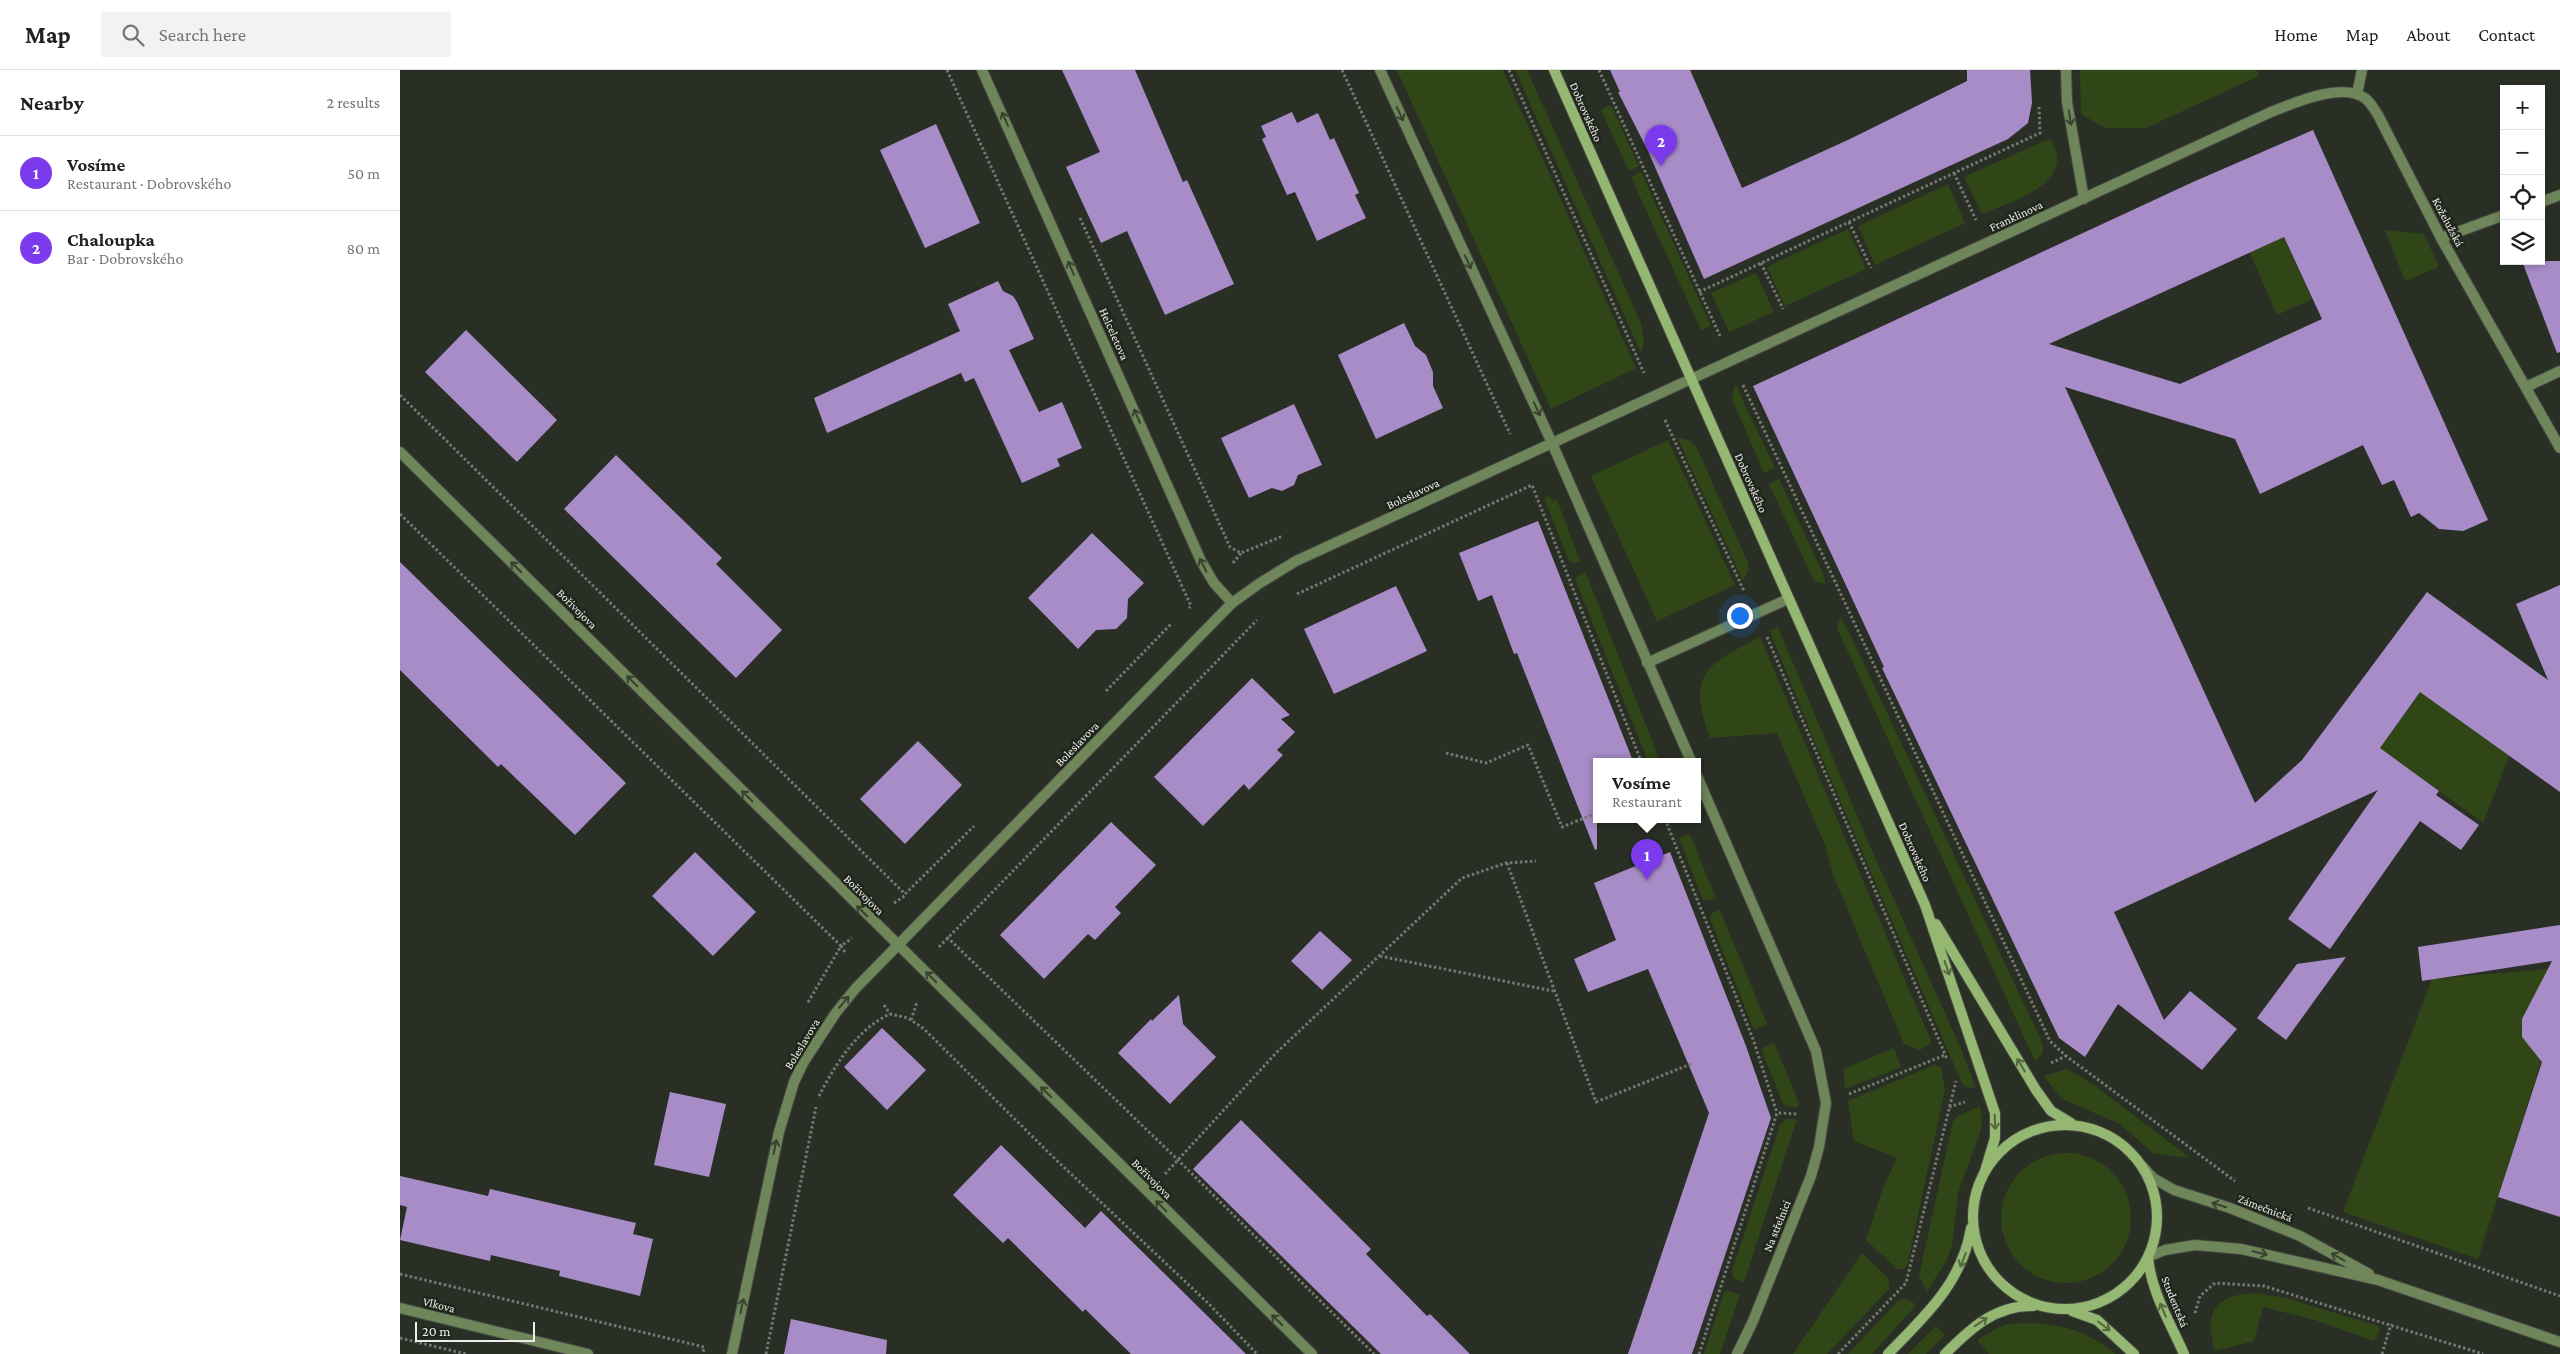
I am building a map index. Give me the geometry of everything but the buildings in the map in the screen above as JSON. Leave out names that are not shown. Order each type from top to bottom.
[{"type":"main road","name":"Dobrovského","points":[[1554,70],[1925,905],[1995,1113],[1995,1138],[1985,1171]]},
{"type":"main road","name":"Dobrovského","points":[[1925,905],[2036,1090],[2057,1117],[2076,1125]]},
{"type":"main road","points":[[1888,1354],[1932,1308],[1954,1280],[1967,1248],[1976,1192],[1985,1171],[2002,1150],[2019,1136],[2052,1125],[2087,1126],[2109,1135],[2128,1148],[2142,1165],[2148,1176],[2157,1205],[2156,1233],[2148,1257],[2135,1278],[2112,1297],[2091,1306],[2066,1310]]},
{"type":"main road","points":[[1973,1212],[1976,1239],[1991,1271],[2015,1294],[2045,1307]]},
{"type":"main road","name":"Studentská","points":[[2148,1257],[2157,1295],[2184,1354]]},
{"type":"main road","points":[[1945,1354],[1977,1324],[1992,1315],[2023,1306],[2066,1310],[2097,1320],[2134,1354]]},
{"type":"street","name":"Helceletova","points":[[982,70],[1201,561],[1214,583],[1232,603]]},
{"type":"street","points":[[1380,70],[1552,444],[1690,758]]},
{"type":"street","points":[[2066,70],[2067,102],[2084,199]]},
{"type":"street","points":[[2357,94],[2362,70]]},
{"type":"street","name":"Franklinova","points":[[1692,379],[2295,103],[2332,94],[2357,94]]},
{"type":"street","name":"Koželužská","points":[[2357,94],[2366,99],[2378,115],[2442,238],[2560,448]]},
{"type":"street","points":[[2545,201],[2560,195]]},
{"type":"street","points":[[2442,238],[2500,216]]},
{"type":"street","points":[[2526,387],[2560,371]]},
{"type":"street","name":"Boleslavova","points":[[732,1354],[779,1132],[794,1082],[818,1038],[835,1014],[897,945],[1232,603],[1260,583],[1296,562],[1692,379]]},
{"type":"street","name":"Bořivojova","points":[[400,452],[1312,1354]]},
{"type":"street","points":[[1647,663],[1788,599]]},
{"type":"street","name":"Na střelnici","points":[[1701,785],[1816,1051],[1826,1103],[1820,1147],[1811,1176],[1753,1321],[1737,1354]]},
{"type":"street","name":"Zámečnická","points":[[2142,1165],[2154,1178],[2174,1190],[2230,1208],[2300,1236],[2378,1280]]},
{"type":"street","name":"Zámečnická","points":[[2148,1257],[2177,1247],[2223,1246],[2378,1280],[2560,1342]]},
{"type":"street","name":"Vlkova","points":[[400,1308],[588,1354]]},
{"type":"path","points":[[947,70],[1190,606],[1183,613]]},
{"type":"path","points":[[1342,70],[1511,437]]},
{"type":"path","points":[[1509,70],[1639,362]]},
{"type":"path","points":[[1599,70],[1720,337]]},
{"type":"path","points":[[1699,292],[2040,133],[2039,97]]},
{"type":"path","points":[[1954,173],[1987,243]]},
{"type":"path","points":[[1078,215],[1230,547],[1241,553]]},
{"type":"path","points":[[1849,222],[1882,292]]},
{"type":"path","points":[[1761,263],[1794,332]]},
{"type":"path","points":[[1739,380],[2050,1041],[2066,1056],[2229,1174],[2237,1183],[2235,1189]]},
{"type":"path","points":[[400,395],[906,894]]},
{"type":"path","points":[[1500,436],[1509,432]]},
{"type":"path","points":[[1673,437],[1740,584],[1757,613],[1948,1064]]},
{"type":"path","points":[[1293,596],[1532,485],[1575,598],[1641,758]]},
{"type":"path","points":[[400,514],[845,952]]},
{"type":"path","points":[[1231,566],[1241,553],[1290,533]]},
{"type":"path","points":[[938,948],[1263,614]]},
{"type":"path","points":[[1102,694],[1176,619]]},
{"type":"path","points":[[1446,753],[1486,762],[1528,745],[1562,827],[1593,815]]},
{"type":"path","points":[[894,903],[906,894],[981,819]]},
{"type":"path","points":[[1667,823],[1753,1039],[1777,1113],[1699,1354]]},
{"type":"path","points":[[1147,1192],[1277,1052],[1462,878],[1506,863],[1536,861]]},
{"type":"path","points":[[1506,863],[1596,1102],[1691,1064]]},
{"type":"path","points":[[947,937],[1178,1160],[1374,1354]]},
{"type":"path","points":[[802,1013],[841,946],[852,938]]},
{"type":"path","points":[[1379,956],[1553,991]]},
{"type":"path","points":[[911,1020],[917,1002]]},
{"type":"path","points":[[884,1005],[890,1014],[911,1020],[924,1028],[1051,1155],[1209,1304],[1258,1354]]},
{"type":"path","points":[[766,1354],[818,1099],[841,1058],[872,1024],[890,1014]]},
{"type":"path","points":[[1846,1096],[1945,1055]]},
{"type":"path","points":[[1838,1354],[1906,1283],[1956,1081],[1952,1072]]},
{"type":"path","points":[[1777,1113],[1797,1114]]},
{"type":"path","points":[[2303,1206],[2560,1296]]},
{"type":"path","points":[[400,1274],[704,1347]]},
{"type":"path","points":[[2195,1320],[2200,1296],[2215,1283],[2264,1286],[2483,1354]]},
{"type":"path","points":[[2382,1354],[2391,1324]]},
{"type":"path","points":[[400,1338],[466,1354]]},
{"type":"path","points":[[703,1354],[706,1338]]},
{"type":"green space","points":[[1397,70],[1503,70],[1636,368],[1551,409]]},
{"type":"green space","points":[[1515,70],[1527,70],[1641,323],[1644,342],[1641,353]]},
{"type":"green space","points":[[2080,70],[2257,70],[2259,76],[2146,128],[2105,128],[2081,114]]},
{"type":"green space","points":[[1611,105],[1639,166],[1629,171],[1601,110]]},
{"type":"green space","points":[[2052,140],[2057,155],[2056,167],[2051,177],[2042,186],[2017,200],[1982,214],[1964,177],[2044,141]]},
{"type":"green space","points":[[1641,172],[1711,326],[1701,330],[1631,177]]},
{"type":"green space","points":[[1948,184],[1965,223],[1875,265],[1858,226]]},
{"type":"green space","points":[[1848,229],[1866,269],[1785,306],[1767,267]]},
{"type":"green space","points":[[2385,230],[2424,234],[2439,267],[2405,281]]},
{"type":"green space","points":[[2281,231],[2312,299],[2277,315],[2243,237]]},
{"type":"green space","points":[[1756,273],[1774,312],[1729,332],[1711,293]]},
{"type":"green space","points":[[1735,384],[1775,468],[1764,473],[1732,399]]},
{"type":"green space","points":[[1677,437],[1688,440],[1696,446],[1748,563],[1748,571],[1743,581]]},
{"type":"green space","points":[[1668,440],[1735,585],[1657,621],[1591,476]]},
{"type":"green space","points":[[1779,479],[1821,569],[1826,584],[1814,581],[1769,484]]},
{"type":"green space","points":[[1549,495],[1552,501],[1557,500],[1580,561],[1574,563],[1569,561],[1544,498]]},
{"type":"green space","points":[[1585,571],[1659,758],[1647,758],[1575,579]]},
{"type":"green space","points":[[1840,617],[1850,634],[2040,1038],[2043,1051],[2041,1056],[2035,1061],[1837,628]]},
{"type":"green space","points":[[1778,627],[1869,844],[1961,1049],[1976,1088],[1965,1087],[1961,1081],[1811,733],[1770,631]]},
{"type":"green space","points":[[1760,637],[1930,1039],[1931,1043],[1920,1050],[1904,1044],[1833,875],[1825,845],[1777,733],[1710,738],[1700,699],[1701,685],[1706,674],[1714,664]]},
{"type":"green space","points":[[2440,664],[2509,756],[2483,823],[2380,748]]},
{"type":"green space","points":[[1690,834],[1716,899],[1703,900],[1679,838]]},
{"type":"green space","points":[[1720,910],[1767,1024],[1754,1030],[1710,919],[1712,913]]},
{"type":"green space","points":[[2557,968],[2522,1019],[2522,1037],[2544,1053],[2478,1259],[2343,1212],[2432,979]]},
{"type":"green space","points":[[1774,1043],[1799,1103],[1798,1107],[1788,1107],[1783,1104],[1761,1049]]},
{"type":"green space","points":[[1894,1048],[1901,1067],[1845,1089],[1843,1069]]},
{"type":"green space","points":[[1934,1065],[1941,1067],[1945,1090],[1907,1266],[1904,1269],[1897,1269],[1866,1240],[1883,1188],[1897,1158],[1854,1141],[1848,1101]]},
{"type":"green space","points":[[2067,1069],[2094,1085],[2189,1157],[2153,1153],[2120,1124],[2062,1099],[2044,1076]]},
{"type":"green space","points":[[1980,1106],[1982,1123],[1980,1133],[1958,1193],[1952,1246],[1947,1260],[1927,1291],[1919,1276],[1953,1121],[1960,1115]]},
{"type":"green space","points":[[1786,1119],[1797,1119],[1744,1282],[1733,1278],[1732,1271],[1780,1125]]},
{"type":"green space","points":[[2066,1153],[2079,1154],[2091,1158],[2112,1172],[2126,1193],[2130,1205],[2130,1231],[2126,1243],[2112,1264],[2091,1278],[2079,1282],[2066,1283],[2053,1282],[2041,1278],[2020,1264],[2006,1243],[2002,1231],[2001,1218],[2002,1205],[2006,1193],[2020,1172],[2041,1158],[2053,1154]]},
{"type":"green space","points":[[1862,1253],[1889,1279],[1889,1289],[1827,1354],[1793,1354]]},
{"type":"green space","points":[[1728,1291],[1740,1294],[1720,1354],[1704,1354],[1724,1293]]},
{"type":"green space","points":[[2255,1293],[2286,1298],[2381,1327],[2374,1341],[2315,1320],[2263,1307],[2254,1341],[2215,1351],[2211,1326],[2212,1316],[2216,1308],[2221,1302],[2230,1298]]},
{"type":"green space","points":[[1908,1299],[1916,1305],[1872,1354],[1848,1354],[1899,1300]]},
{"type":"green space","points":[[2037,1323],[2064,1327],[2090,1337],[2115,1354],[1989,1354],[1977,1340],[2007,1324]]},
{"type":"green space","points":[[1936,1326],[1945,1335],[1926,1354],[1908,1354]]},
{"type":"place","name":"Chaloupka","points":[[1661,166]]},
{"type":"place","name":"Vosíme","points":[[1647,880]]}]
